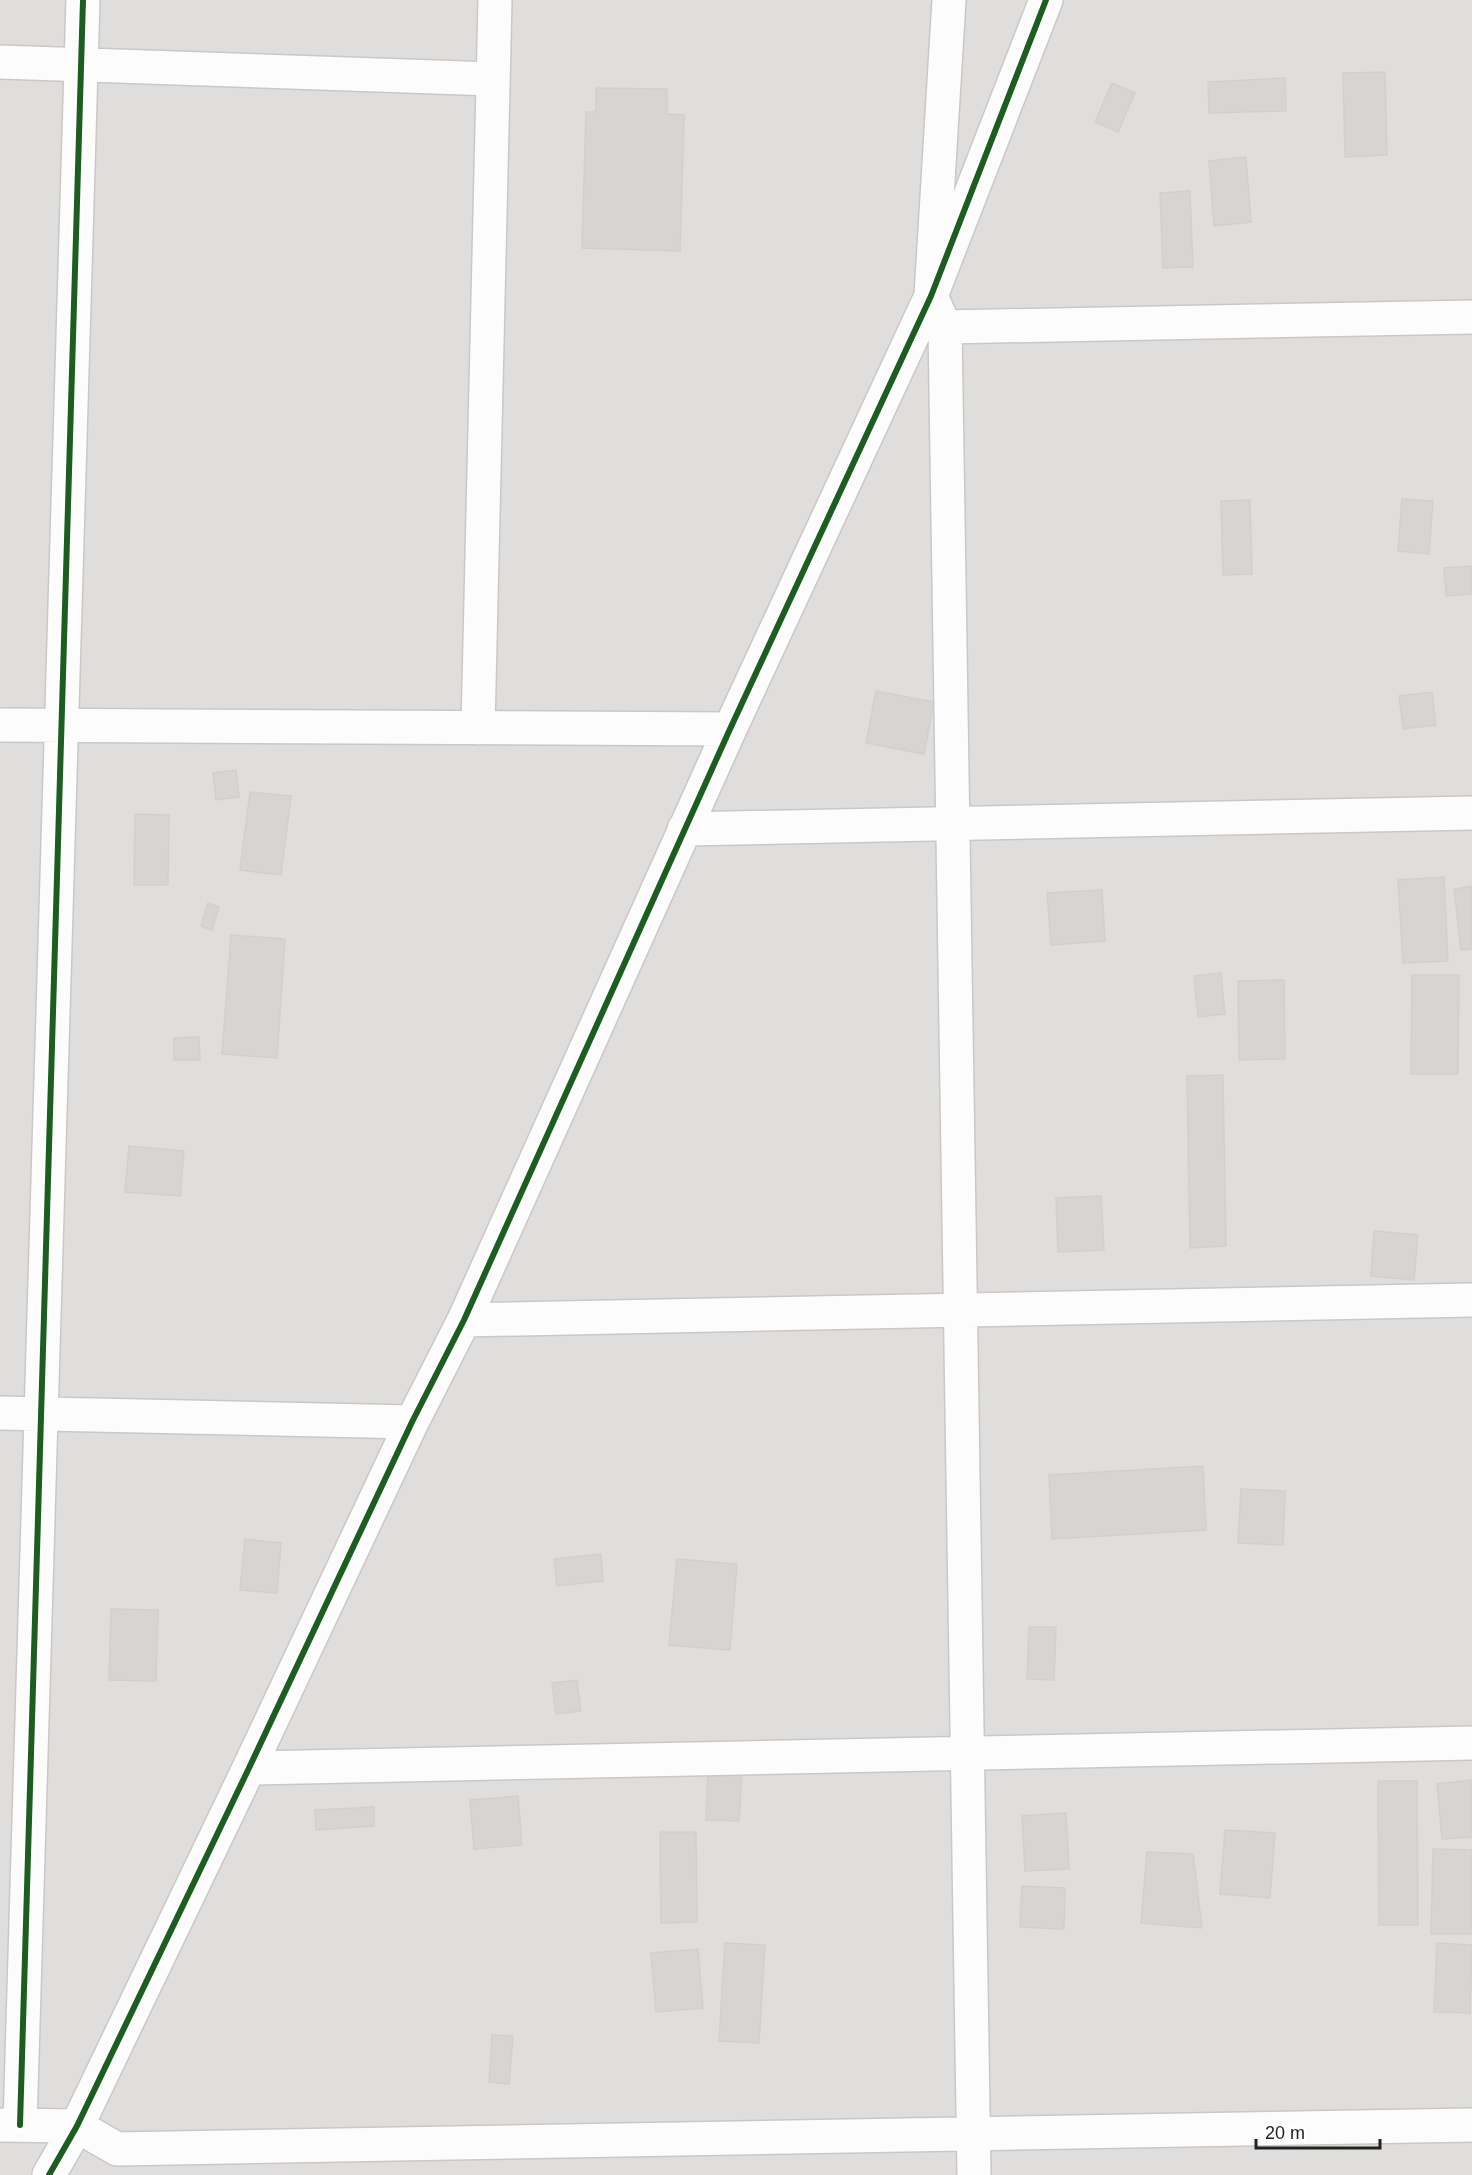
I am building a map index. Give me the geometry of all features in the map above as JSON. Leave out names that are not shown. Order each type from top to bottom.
[{"type":"street","points":[[83,0],[41,1414],[10,2125],[77,2126],[117,2162],[973,2134],[1472,2125]]},
{"type":"street","points":[[478,728],[495,0]]},
{"type":"street","points":[[949,0],[931,296],[945,327],[974,2175]]},
{"type":"street","points":[[49,2175],[77,2126],[412,1422],[464,1320],[684,829],[931,296],[1046,0]]},
{"type":"street","points":[[0,62],[493,79]]},
{"type":"street","points":[[945,327],[1472,317]]},
{"type":"street","points":[[0,725],[730,729]]},
{"type":"street","points":[[684,829],[1472,813]]},
{"type":"street","points":[[464,1320],[1472,1300]]},
{"type":"street","points":[[0,1413],[412,1422]]},
{"type":"street","points":[[249,1768],[1472,1743]]},
{"type":"shaded area","points":[[0,0],[1472,0],[1472,2175],[0,2175]]},
{"type":"building","points":[[1385,72],[1387,155],[1345,157],[1343,73]]},
{"type":"building","points":[[1285,78],[1286,111],[1209,113],[1208,82]]},
{"type":"building","points":[[1112,83],[1135,93],[1118,132],[1095,122]]},
{"type":"building","points":[[596,88],[667,89],[667,114],[684,115],[680,251],[582,248],[586,112],[596,112]]},
{"type":"building","points":[[1246,157],[1251,222],[1214,226],[1209,161]]},
{"type":"building","points":[[1190,191],[1193,267],[1163,268],[1160,193]]},
{"type":"building","points":[[1402,499],[1433,501],[1429,554],[1398,551]]},
{"type":"building","points":[[1250,500],[1252,574],[1223,575],[1221,501]]},
{"type":"building","points":[[1472,566],[1472,594],[1446,596],[1444,568]]},
{"type":"building","points":[[876,691],[934,702],[924,754],[866,743]]},
{"type":"building","points":[[1432,692],[1436,725],[1403,729],[1399,696]]},
{"type":"building","points":[[236,770],[239,797],[216,800],[213,773]]},
{"type":"building","points":[[250,792],[291,796],[281,875],[240,870]]},
{"type":"building","points":[[135,814],[169,815],[168,885],[134,885]]},
{"type":"building","points":[[1444,877],[1448,961],[1403,963],[1398,880]]},
{"type":"building","points":[[1472,886],[1472,949],[1461,950],[1454,889]]},
{"type":"building","points":[[1102,890],[1105,941],[1051,945],[1047,893]]},
{"type":"building","points":[[208,903],[219,907],[212,930],[201,926]]},
{"type":"building","points":[[231,935],[285,939],[277,1058],[222,1054]]},
{"type":"building","points":[[1221,973],[1225,1014],[1198,1017],[1194,976]]},
{"type":"building","points":[[1412,975],[1459,975],[1458,1074],[1411,1074]]},
{"type":"building","points":[[1284,980],[1285,1059],[1239,1060],[1238,981]]},
{"type":"building","points":[[199,1037],[200,1060],[174,1060],[174,1038]]},
{"type":"building","points":[[1223,1075],[1226,1246],[1190,1248],[1187,1076]]},
{"type":"building","points":[[129,1146],[184,1151],[180,1196],[125,1192]]},
{"type":"building","points":[[1101,1196],[1104,1250],[1058,1252],[1056,1198]]},
{"type":"building","points":[[1374,1231],[1418,1235],[1414,1280],[1371,1276]]},
{"type":"building","points":[[1203,1466],[1206,1530],[1052,1539],[1049,1475]]},
{"type":"building","points":[[1241,1489],[1285,1491],[1283,1545],[1238,1543]]},
{"type":"building","points":[[245,1539],[281,1543],[277,1593],[240,1590]]},
{"type":"building","points":[[601,1554],[603,1581],[557,1586],[554,1559]]},
{"type":"building","points":[[677,1559],[737,1564],[730,1650],[669,1645]]},
{"type":"building","points":[[111,1609],[158,1610],[156,1681],[109,1680]]},
{"type":"building","points":[[1029,1627],[1056,1627],[1054,1680],[1027,1679]]},
{"type":"building","points":[[577,1680],[581,1711],[556,1714],[552,1683]]},
{"type":"building","points":[[708,1771],[742,1772],[739,1821],[706,1820]]},
{"type":"building","points":[[1472,1780],[1472,1837],[1442,1839],[1437,1784]]},
{"type":"building","points":[[1378,1781],[1417,1781],[1418,1925],[1379,1925]]},
{"type":"building","points":[[518,1796],[522,1845],[474,1849],[470,1800]]},
{"type":"building","points":[[374,1807],[374,1826],[316,1830],[315,1810]]},
{"type":"building","points":[[1066,1813],[1069,1869],[1025,1871],[1022,1816]]},
{"type":"building","points":[[1225,1830],[1275,1833],[1270,1898],[1220,1894]]},
{"type":"building","points":[[660,1832],[696,1832],[697,1922],[661,1923]]},
{"type":"building","points":[[1433,1849],[1472,1850],[1472,1934],[1431,1934]]},
{"type":"building","points":[[1147,1852],[1193,1854],[1202,1928],[1141,1923]]},
{"type":"building","points":[[1022,1886],[1065,1888],[1064,1929],[1020,1927]]},
{"type":"building","points":[[725,1943],[765,1945],[759,2043],[719,2041]]},
{"type":"building","points":[[1437,1943],[1472,1945],[1470,2013],[1434,2012]]},
{"type":"building","points":[[698,1949],[703,2008],[656,2012],[651,1953]]},
{"type":"building","points":[[492,2035],[513,2036],[509,2084],[489,2082]]},
{"type":"cycle path","points":[[20,2125],[83,0]]},
{"type":"cycle path","points":[[49,2175],[77,2126],[412,1422],[464,1320],[730,729],[931,296],[1046,0]]}]
